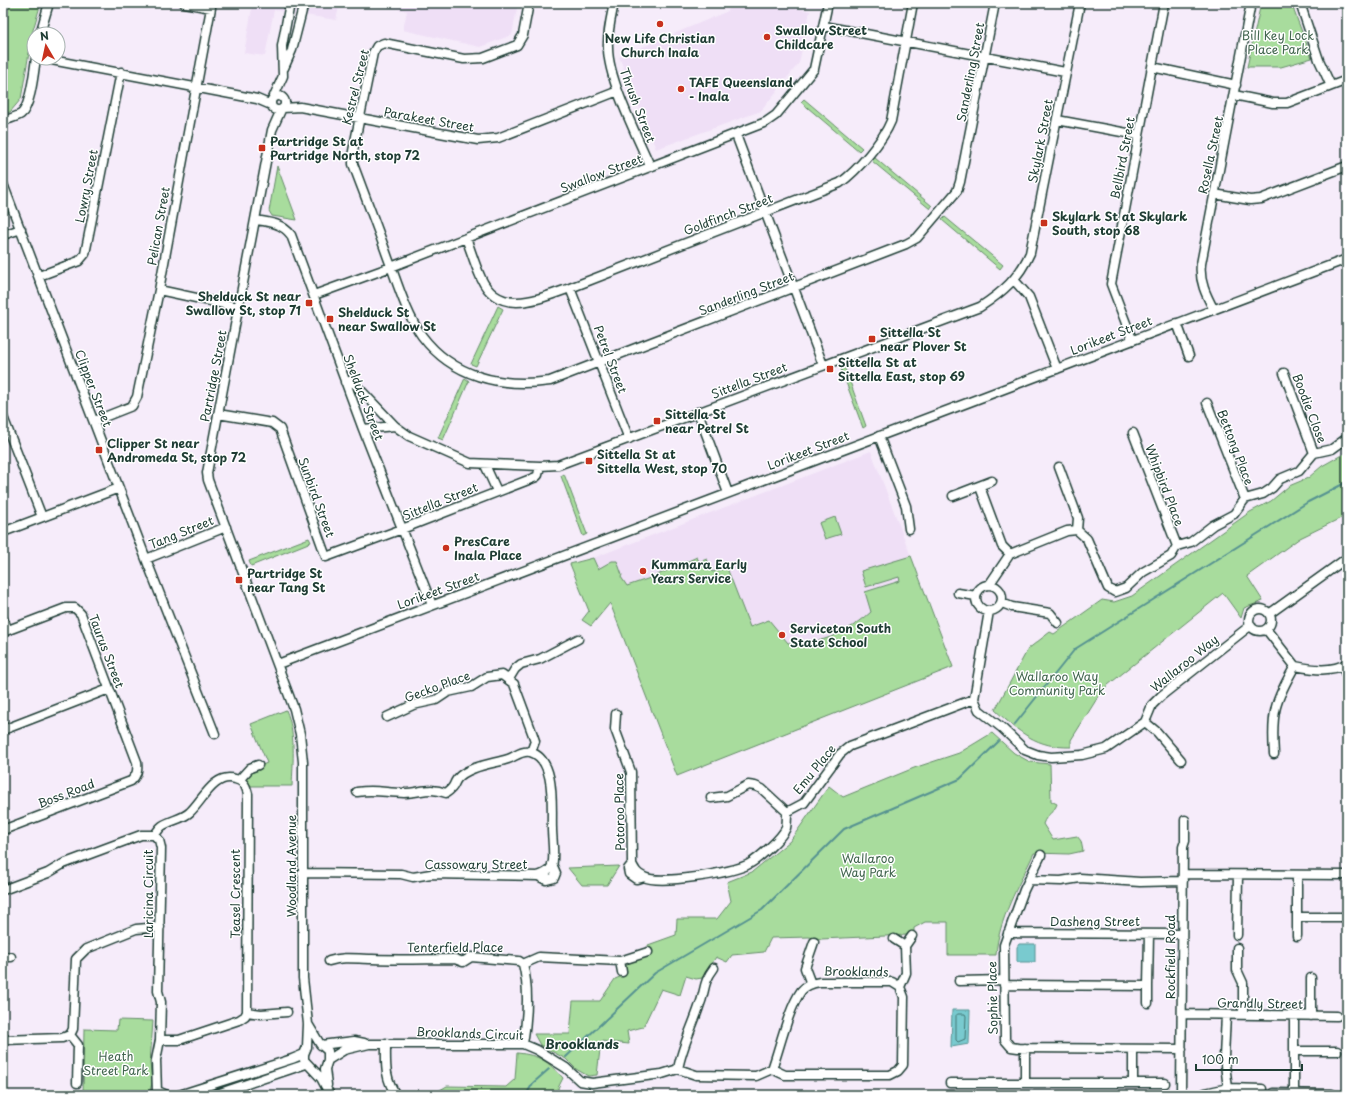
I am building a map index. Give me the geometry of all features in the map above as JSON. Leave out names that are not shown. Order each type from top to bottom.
[{"type":"street","points":[[42,26],[49,3]]},
{"type":"street","name":"Pelican Street","points":[[94,421],[132,406],[135,402],[159,290],[211,8],[184,3]]},
{"type":"street","name":"Partridge Street","points":[[284,99],[282,46],[290,3]]},
{"type":"street","name":"Partridge Street","points":[[294,709],[208,480],[207,473],[272,130],[272,102],[292,50],[304,3]]},
{"type":"street","name":"Kestrel Street","points":[[391,267],[353,164],[353,151],[359,119],[373,54],[377,46],[384,43],[464,59],[483,58],[517,45],[523,35],[529,3]]},
{"type":"street","name":"Thrush Street","points":[[614,3],[608,32],[610,65],[618,91],[650,166]]},
{"type":"street","name":"Swallow Street","points":[[314,295],[391,267],[766,122],[776,115],[814,69],[828,3]]},
{"type":"street","name":"Goldfinch Street","points":[[466,238],[482,280],[492,292],[503,300],[519,303],[537,299],[570,288],[840,183],[850,176],[887,131],[891,121],[914,3]]},
{"type":"street","name":"Sanderling Street","points":[[391,267],[412,320],[422,336],[441,357],[450,364],[487,380],[499,382],[535,383],[550,381],[906,244],[917,238],[957,191],[996,3]]},
{"type":"street","name":"Skylark Street","points":[[1014,280],[1024,266],[1030,253],[1080,3]]},
{"type":"street","name":"Bellbird Street","points":[[1132,339],[1111,284],[1164,3]]},
{"type":"street","name":"Rosella Street","points":[[1214,310],[1200,275],[1251,3]]},
{"type":"street","points":[[1300,3],[1319,60],[1331,86]]},
{"type":"street","points":[[824,26],[1065,72]]},
{"type":"street","points":[[66,62],[272,102]]},
{"type":"street","points":[[3,121],[16,116],[24,110],[28,102],[35,66]]},
{"type":"street","points":[[1152,67],[1236,85]]},
{"type":"street","name":"Lowry Street","points":[[39,276],[79,261],[85,254],[121,72]]},
{"type":"street","points":[[1234,95],[1273,103],[1287,104],[1347,80]]},
{"type":"street","name":"Parakeet Street","points":[[284,99],[300,107],[478,140],[498,138],[618,91]]},
{"type":"street","points":[[279,96],[284,99],[285,104],[282,109],[276,110],[272,102],[279,96]]},
{"type":"street","name":"Parakeet Street","points":[[282,109],[300,107]]},
{"type":"street","name":"Partridge Street","points":[[272,130],[282,109]]},
{"type":"street","points":[[1057,120],[1138,135]]},
{"type":"street","points":[[736,134],[823,365]]},
{"type":"street","points":[[1214,194],[1250,200],[1261,199],[1347,166]]},
{"type":"street","name":"Clipper Street","points":[[3,184],[146,559],[215,734]]},
{"type":"street","name":"Shelduck Street","points":[[255,220],[272,223],[286,229],[291,235],[345,382],[432,605]]},
{"type":"street","points":[[3,235],[21,229]]},
{"type":"street","name":"Lorikeet Street","points":[[278,664],[728,492],[1347,259]]},
{"type":"street","points":[[1014,280],[1030,297],[1056,369]]},
{"type":"street","name":"Sittella Street","points":[[402,529],[538,475],[540,466],[562,464],[980,307],[1000,294],[1014,280]]},
{"type":"street","name":"Petrel Street","points":[[570,288],[629,439]]},
{"type":"street","points":[[159,290],[238,307]]},
{"type":"street","points":[[1177,323],[1189,356]]},
{"type":"street","name":"Boodie Close","points":[[1284,372],[1314,453]]},
{"type":"street","points":[[345,382],[350,380],[355,384],[395,426],[409,436],[470,463],[484,465],[540,466]]},
{"type":"street","name":"Bettong Place","points":[[1207,403],[1245,499]]},
{"type":"street","points":[[698,412],[728,492]]},
{"type":"street","name":"Sunbird Street","points":[[218,414],[272,423],[280,429],[325,560],[402,529]]},
{"type":"street","points":[[3,417],[5,426],[42,517]]},
{"type":"street","points":[[363,428],[395,426]]},
{"type":"street","name":"Whipbird Place","points":[[1133,433],[1177,546]]},
{"type":"street","points":[[879,436],[906,506],[909,529]]},
{"type":"street","points":[[1059,467],[1078,518],[1078,530],[1087,539],[1108,588],[1115,592],[1126,588],[1143,572],[1171,556],[1177,546],[1191,542],[1213,525],[1234,514],[1245,499],[1263,494],[1272,488],[1280,479],[1299,471],[1314,453],[1332,449],[1347,438]]},
{"type":"street","points":[[484,465],[497,490]]},
{"type":"street","points":[[953,496],[980,487],[992,481]]},
{"type":"street","points":[[980,487],[1002,546],[1010,554]]},
{"type":"street","points":[[3,532],[119,488]]},
{"type":"street","name":"Tang Street","points":[[146,559],[226,527]]},
{"type":"street","points":[[989,585],[1010,554],[1067,531],[1078,530]]},
{"type":"street","points":[[1269,614],[1347,558]]},
{"type":"street","points":[[989,585],[996,586],[1000,590],[1002,603],[997,609],[989,611],[979,606],[976,596],[981,588],[989,585]]},
{"type":"street","points":[[958,593],[976,596]]},
{"type":"street","points":[[1002,603],[1012,607],[1050,613],[1058,623]]},
{"type":"street","name":"Taurus Street","points":[[5,631],[66,608],[75,608],[81,614],[137,762],[137,775]]},
{"type":"street","points":[[1256,610],[1263,610],[1269,614],[1271,620],[1266,629],[1260,630],[1251,625],[1250,615],[1256,610]]},
{"type":"street","points":[[989,611],[974,699],[979,710],[1002,728],[1025,750],[1038,756],[1052,757],[1082,755],[1106,749],[1145,722],[1157,732],[1181,760]]},
{"type":"street","points":[[3,619],[5,631]]},
{"type":"street","name":"Wallaroo Way","points":[[1145,722],[1152,704],[1251,625]]},
{"type":"street","points":[[1266,629],[1295,666],[1318,669],[1345,665],[1347,676]]},
{"type":"street","points":[[357,792],[373,790],[403,793],[436,789],[446,793],[454,788],[457,779],[478,767],[508,759],[524,752],[531,752],[535,741],[514,684],[509,679],[515,669],[522,664],[540,659],[578,639]]},
{"type":"street","points":[[1274,754],[1272,732],[1274,712],[1279,696],[1295,666]]},
{"type":"street","name":"Gecko Place","points":[[387,718],[413,705],[436,700],[448,692],[471,687],[487,677],[502,675],[509,679]]},
{"type":"street","points":[[3,730],[109,689]]},
{"type":"street","name":"Emu Place","points":[[787,812],[804,803],[840,754],[850,746],[974,699]]},
{"type":"street","name":"Woodland Avenue","points":[[294,709],[300,734],[303,762],[303,978],[308,1024],[305,1050],[306,1064]]},
{"type":"street","name":"Potoroo Place","points":[[616,714],[616,729],[631,772],[632,864],[636,873],[644,878],[656,880],[715,874],[749,864],[782,835],[786,828],[787,812]]},
{"type":"street","name":"Cassowary Street","points":[[302,873],[401,874],[413,877],[431,874],[538,876],[547,872],[552,864],[551,810],[553,798],[549,777],[538,756],[531,752]]},
{"type":"street","points":[[154,835],[162,826],[190,813],[216,783],[232,778],[239,780],[250,768],[258,765]]},
{"type":"street","name":"Boss Road","points":[[3,830],[131,781],[137,775]]},
{"type":"street","name":"Teasel Crescent","points":[[239,780],[246,787],[248,794],[247,1012]]},
{"type":"street","points":[[711,798],[727,796],[748,785],[755,786],[762,790],[787,812]]},
{"type":"street","name":"Rockfield Road","points":[[1181,1095],[1182,934],[1185,820]]},
{"type":"street","name":"Laricina Circuit","points":[[3,890],[48,874],[62,864],[141,835],[154,835],[159,840],[161,848],[158,991],[161,1002],[160,1040],[156,1060],[155,1094]]},
{"type":"street","name":"Sophie Place","points":[[1041,855],[1029,880],[1004,945],[1005,1040],[1011,1047],[1025,1048],[1182,1049]]},
{"type":"street","points":[[1237,935],[1238,875]]},
{"type":"street","points":[[1029,880],[1061,881],[1080,878],[1140,882],[1238,875],[1347,875]]},
{"type":"street","points":[[1297,936],[1298,875]]},
{"type":"street","points":[[1297,917],[1347,917]]},
{"type":"street","points":[[3,1040],[62,1038],[70,1035],[73,1029],[76,959],[80,954],[86,949],[136,928],[160,927]]},
{"type":"street","name":"Dasheng Street","points":[[1008,933],[1182,934]]},
{"type":"street","points":[[1148,1003],[1149,934]]},
{"type":"street","points":[[714,968],[703,985],[702,997],[683,1046],[678,1069],[696,1075],[756,1076],[772,1069],[785,1075],[890,1075],[898,1071],[903,1065],[904,997],[900,987],[906,973],[905,946],[912,936]]},
{"type":"street","points":[[894,939],[905,946]]},
{"type":"street","points":[[811,984],[805,968],[814,942]]},
{"type":"street","points":[[1237,948],[1237,970],[1243,983],[1243,1015]]},
{"type":"street","points":[[523,1044],[526,1030],[526,977],[523,964],[539,957],[620,961],[648,952]]},
{"type":"street","name":"Tenterfield Place","points":[[329,961],[342,957],[355,957],[370,959],[455,959],[463,962],[471,957],[477,959],[509,959],[519,961],[523,964]]},
{"type":"street","points":[[620,961],[622,972]]},
{"type":"street","points":[[1311,978],[1311,1016]]},
{"type":"street","points":[[958,981],[1148,986]]},
{"type":"street","name":"Brooklands","points":[[772,1069],[789,1018],[802,990],[811,984],[820,982],[892,982],[900,987]]},
{"type":"street","points":[[160,1040],[179,1040],[239,1020],[247,1012],[262,1014],[286,1012]]},
{"type":"street","name":"Grandly Street","points":[[1182,1014],[1337,1016]]},
{"type":"street","points":[[1226,1015],[1224,1057],[1228,1088]]},
{"type":"street","points":[[1294,1016],[1294,1093]]},
{"type":"street","name":"Woodland Avenue","points":[[308,1024],[320,1044],[328,1051],[328,1061],[325,1069],[330,1095]]},
{"type":"street","points":[[70,1035],[78,1045],[77,1083]]},
{"type":"street","name":"Brooklands Circuit","points":[[320,1044],[354,1041],[369,1044]]},
{"type":"street","points":[[386,1043],[386,1074],[389,1084],[396,1095]]},
{"type":"street","points":[[179,1095],[292,1059],[313,1044],[320,1044]]},
{"type":"street","name":"Brooklands Circuit","points":[[328,1061],[344,1050],[369,1044],[523,1044],[552,1058],[580,1081],[592,1082],[662,1074],[678,1069]]},
{"type":"street","points":[[1025,1048],[1025,1083]]},
{"type":"street","points":[[1133,1048],[1134,1083]]},
{"type":"street","points":[[1294,1051],[1337,1052]]},
{"type":"street","points":[[214,1095],[306,1064],[314,1068],[320,1068],[328,1061]]},
{"type":"street","name":"Woodland Avenue","points":[[314,1068],[330,1095]]},
{"type":"street","points":[[950,1083],[1165,1083]]},
{"type":"street","points":[[1205,1092],[1228,1088],[1262,1089]]},
{"type":"street","points":[[1273,1093],[1332,1094]]},
{"type":"street","points":[[155,1094],[167,1095]]},
{"type":"shaded area","points":[[253,3],[340,3],[336,20],[274,10],[265,56],[244,53]]},
{"type":"shaded area","points":[[369,3],[518,3],[512,35],[480,47],[403,30],[407,11]]},
{"type":"shaded area","points":[[730,3],[772,3],[810,11],[799,63],[761,111],[656,149],[619,57],[728,11]]},
{"type":"shaded area","name":"Serviceton South State School","points":[[871,451],[953,667],[677,776],[593,558]]},
{"type":"green space","points":[[3,3],[41,3],[34,26],[26,26],[27,66],[21,99],[10,112],[3,114]]},
{"type":"green space","name":"Bill Key Lock Place Park","points":[[1261,3],[1293,3],[1294,11],[1312,58],[1281,67],[1247,67]]},
{"type":"green space","points":[[804,99],[862,148],[859,151],[801,102]]},
{"type":"green space","points":[[875,158],[932,206],[930,209],[872,161]]},
{"type":"green space","points":[[277,166],[297,220],[272,216],[269,211]]},
{"type":"green space","points":[[945,217],[1003,265],[1000,269],[942,220]]},
{"type":"green space","points":[[498,306],[503,309],[476,366],[471,364]]},
{"type":"green space","points":[[845,368],[866,426],[863,428],[841,369]]},
{"type":"green space","points":[[465,378],[469,381],[443,440],[438,438]]},
{"type":"green space","name":"Wallaroo Way Community Park","points":[[1347,452],[1347,515],[1300,538],[1247,576],[1263,601],[1244,608],[1241,618],[1223,593],[1103,689],[1071,740],[1071,747],[1059,747],[1038,742],[1021,732],[995,710],[1028,649],[1050,632],[1054,634],[1102,600],[1114,602],[1132,596],[1250,512],[1271,501],[1289,486],[1308,478],[1322,466]]},
{"type":"green space","points":[[564,474],[587,534],[583,536],[561,476]]},
{"type":"green space","points":[[835,517],[841,534],[825,539],[819,523]]},
{"type":"green space","points":[[309,538],[311,542],[251,566],[249,561]]},
{"type":"green space","points":[[911,556],[953,667],[677,776],[610,603],[591,626],[582,620],[589,611],[570,564],[593,558],[598,569],[612,561],[617,561],[622,575],[621,577],[627,586],[653,577],[697,557],[699,562],[707,559],[712,572],[727,568],[750,627],[769,620],[788,643],[798,643],[813,642],[831,637],[865,617],[871,612],[865,592],[900,581],[899,577],[866,587],[861,571]]},
{"type":"green space","points":[[286,710],[293,738],[292,786],[251,786],[244,775],[267,763],[251,724]]},
{"type":"green space","name":"Wallaroo Way Park","points":[[992,733],[1014,753],[1030,762],[1050,764],[1051,801],[1057,804],[1043,824],[1053,840],[1077,836],[1081,841],[1083,851],[1069,854],[1034,853],[1005,916],[996,955],[948,955],[948,922],[925,922],[914,928],[914,931],[907,935],[821,939],[809,937],[771,938],[764,952],[732,955],[727,962],[716,957],[702,978],[696,979],[686,976],[680,995],[661,989],[643,1027],[627,1031],[629,1044],[601,1041],[597,1075],[588,1076],[576,1069],[566,1059],[540,1045],[534,1034],[570,1034],[573,1001],[600,1001],[615,979],[627,974],[626,967],[629,962],[651,954],[648,945],[676,935],[677,919],[717,919],[731,901],[727,882],[752,872],[790,841],[829,786],[843,797],[914,768],[959,753]]},
{"type":"green space","points":[[619,866],[607,885],[582,885],[568,868]]},
{"type":"green space","name":"Heath Street Park","points":[[118,1020],[153,1021],[150,1063],[152,1083],[149,1095],[83,1095],[84,1029],[117,1030]]},
{"type":"green space","points":[[517,1053],[537,1057],[548,1063],[558,1072],[563,1078],[558,1088],[559,1095],[431,1095],[447,1086],[506,1087],[515,1079]]},
{"type":"water","points":[[1019,944],[1035,944],[1035,962],[1017,962],[1017,947]]},
{"type":"water","points":[[952,1010],[970,1010],[969,1044],[951,1047]]},
{"type":"waterway","points":[[1015,724],[1075,649],[1308,502],[1347,482]]},
{"type":"waterway","points":[[566,1057],[655,973],[762,910],[844,829],[960,779],[999,741]]},
{"type":"waterway","points":[[526,1095],[533,1083],[549,1069]]},
{"type":"place","name":"New Life Christian Church Inala","points":[[660,24]]},
{"type":"place","name":"Swallow Street Childcare","points":[[767,37]]},
{"type":"place","name":"TAFE Queensland - Inala","points":[[681,89]]},
{"type":"place","name":"Partridge St at Partridge North, stop 72","points":[[262,148]]},
{"type":"place","name":"Skylark St at Skylark South, stop 68","points":[[1044,223]]},
{"type":"place","name":"Shelduck St near Swallow St, stop 71","points":[[309,303]]},
{"type":"place","name":"Shelduck St near Swallow St","points":[[330,319]]},
{"type":"place","name":"Sittella St near Plover St","points":[[872,339]]},
{"type":"place","name":"Sittella St at Sittella East, stop 69","points":[[830,369]]},
{"type":"place","name":"Sittella St near Petrel St","points":[[657,421]]},
{"type":"place","name":"Clipper St near Andromeda St, stop 72","points":[[99,450]]},
{"type":"place","name":"Sittella St at Sittella West, stop 70","points":[[589,461]]},
{"type":"place","name":"PresCare Inala Place","points":[[446,548]]},
{"type":"place","name":"Kummara Early Years Service","points":[[643,571]]},
{"type":"place","name":"Partridge St near Tang St","points":[[239,580]]},
{"type":"place","name":"Serviceton South State School","points":[[782,635]]},
{"type":"district","name":"Brooklands","points":[[582,1043]]}]
